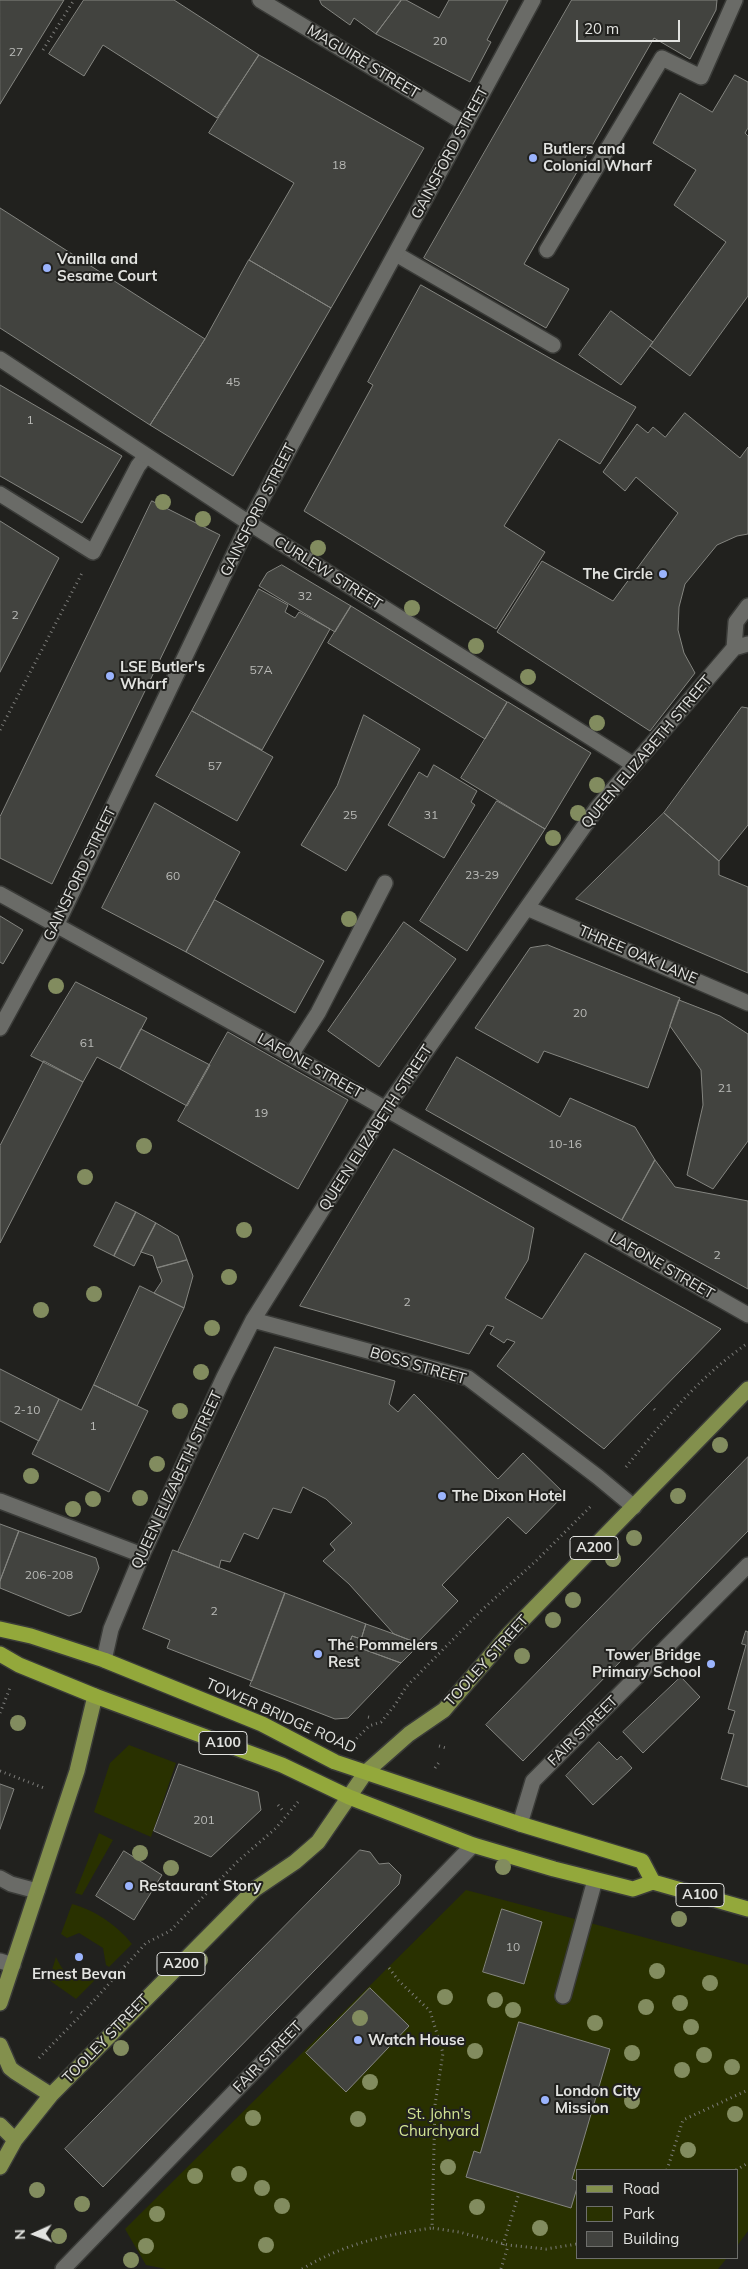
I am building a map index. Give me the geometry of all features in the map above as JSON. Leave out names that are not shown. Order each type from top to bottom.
[{"type":"highway","name":"TOWER BRIDGE ROAD","points":[[0,1629],[31,1636],[104,1660],[262,1724],[335,1762],[520,1824],[642,1862],[653,1882]]},
{"type":"highway","name":"A100","points":[[0,1654],[19,1665],[95,1696],[282,1765],[349,1797],[473,1844],[595,1880],[633,1889],[653,1882],[748,1909]]},
{"type":"main road","name":"TOOLEY STREET","points":[[0,2167],[15,2140],[51,2095],[256,1889],[295,1862],[318,1842],[366,1772],[409,1734],[444,1710],[508,1635],[748,1389]]},
{"type":"main road","points":[[0,2003],[7,1963],[37,1891],[77,1771],[95,1696]]},
{"type":"main road","points":[[0,2045],[10,2068],[51,2095]]},
{"type":"main road","points":[[0,2125],[15,2140]]},
{"type":"street","name":"MAGUIRE STREET","points":[[260,0],[466,124]]},
{"type":"street","name":"GAINSFORD STREET","points":[[0,1028],[56,926],[249,523],[532,0]]},
{"type":"street","points":[[547,250],[662,58],[701,77],[735,0]]},
{"type":"street","points":[[396,254],[553,345]]},
{"type":"street","name":"CURLEW STREET","points":[[0,359],[249,523],[634,765]]},
{"type":"street","points":[[0,494],[93,552],[138,466],[146,456]]},
{"type":"street","name":"QUEEN ELIZABETH STREET","points":[[104,1660],[110,1629],[142,1555],[224,1377],[253,1320],[386,1108],[597,808],[741,646],[736,622],[748,606]]},
{"type":"street","points":[[291,1054],[318,1013],[385,884]]},
{"type":"street","name":"LAFONE STREET","points":[[0,894],[291,1054],[748,1315]]},
{"type":"street","name":"THREE OAK LANE","points":[[527,908],[748,1003]]},
{"type":"street","name":"BOSS STREET","points":[[253,1320],[468,1378],[634,1507]]},
{"type":"street","points":[[0,1501],[142,1555]]},
{"type":"street","name":"FAIR STREET","points":[[520,1824],[533,1781],[748,1564]]},
{"type":"street","name":"FAIR STREET","points":[[63,2269],[473,1844]]},
{"type":"street","points":[[0,1878],[12,1884],[37,1891]]},
{"type":"street","points":[[563,1996],[595,1880]]},
{"type":"path","points":[[43,50],[74,0]]},
{"type":"path","points":[[0,730],[93,552]]},
{"type":"path","points":[[357,1738],[369,1726],[381,1722],[406,1688],[483,1609],[537,1560],[610,1487],[665,1419],[730,1356],[748,1343]]},
{"type":"path","points":[[0,1713],[12,1682]]},
{"type":"path","points":[[438,1745],[446,1748]]},
{"type":"path","points":[[434,1770],[440,1760]]},
{"type":"path","points":[[0,1771],[44,1788]]},
{"type":"path","points":[[44,2052],[78,2018],[146,1943],[170,1931],[238,1862],[276,1828],[297,1804]]},
{"type":"path","points":[[278,1805],[284,1812]]},
{"type":"path","points":[[375,1946],[398,1980],[430,2011],[443,2053],[436,2105],[432,2228]]},
{"type":"path","points":[[71,2012],[75,2015]]},
{"type":"path","points":[[668,2169],[683,2120],[748,2090]]},
{"type":"path","points":[[501,2269],[505,2245],[519,2193]]},
{"type":"path","points":[[302,2269],[327,2254],[365,2241],[432,2228],[459,2232],[505,2245],[546,2248],[576,2244]]},
{"type":"green space","points":[[129,1745],[176,1763],[151,1837],[94,1812],[110,1763]]},
{"type":"green space","points":[[99,1833],[113,1840],[82,1895],[75,1893]]},
{"type":"green space","name":"St. John's Churchyard","points":[[466,1890],[748,1965],[748,2231],[738,2245],[738,2169],[576,2169],[576,2259],[726,2259],[718,2269],[166,2269],[146,2265],[125,2229]]},
{"type":"green space","points":[[72,1904],[89,1910],[105,1920],[120,1931],[132,1944],[109,1967],[106,1965],[103,1948],[79,1933],[67,1938],[61,1934]]},
{"type":"green space","points":[[56,1957],[66,1973],[71,1977],[87,1981],[95,1980],[76,1999],[49,1980]]},
{"type":"building","points":[[0,0],[64,0],[0,104]]},
{"type":"building","points":[[84,0],[174,0],[259,55],[217,118],[103,45],[84,76],[49,54]]},
{"type":"building","points":[[320,0],[401,0],[376,34],[354,18],[350,25],[322,5]]},
{"type":"building","points":[[402,0],[406,0],[439,18],[449,0],[508,0],[487,40],[491,42],[470,82],[376,34]]},
{"type":"building","name":"Butlers and Colonial Wharf","points":[[572,0],[717,0],[716,10],[690,59],[654,38],[524,264],[569,289],[546,328],[424,258]]},
{"type":"building","points":[[259,55],[424,148],[331,308],[249,260],[294,183],[209,133]]},
{"type":"building","name":"Butlers and Colonial Wharf","points":[[735,75],[748,82],[748,128],[745,133],[748,136],[748,296],[690,376],[650,346],[726,242],[674,205],[696,170],[653,143],[680,93],[712,112]]},
{"type":"building","name":"Vanilla and Sesame Court","points":[[0,208],[205,339],[150,425],[0,328]]},
{"type":"building","points":[[249,260],[331,308],[233,476],[150,425],[205,339]]},
{"type":"building","points":[[421,285],[636,407],[600,464],[559,439],[504,526],[545,552],[496,629],[304,511],[373,385],[368,382]]},
{"type":"building","points":[[611,311],[653,342],[621,385],[579,355]]},
{"type":"building","points":[[0,385],[122,456],[82,523],[0,476]]},
{"type":"building","name":"The Circle","points":[[685,413],[740,458],[748,447],[748,534],[737,536],[717,545],[685,584],[679,607],[678,630],[684,653],[695,673],[650,731],[497,632],[542,561],[613,601],[678,513],[636,477],[625,491],[603,472],[637,424],[648,433],[653,427],[665,437]]},
{"type":"building","name":"LSE Butler's Wharf","points":[[152,501],[220,535],[52,884],[0,858],[0,817]]},
{"type":"building","points":[[0,521],[59,558],[0,672]]},
{"type":"building","points":[[282,565],[351,606],[335,632],[259,586],[267,573]]},
{"type":"building","points":[[259,589],[288,605],[285,612],[295,618],[299,612],[330,629],[262,750],[192,711]]},
{"type":"building","points":[[351,606],[507,702],[485,739],[328,643]]},
{"type":"building","points":[[508,702],[591,753],[545,829],[461,778]]},
{"type":"building","points":[[742,707],[748,708],[748,825],[719,861],[664,813]]},
{"type":"building","points":[[192,711],[273,757],[237,821],[156,776]]},
{"type":"building","points":[[364,715],[420,749],[346,871],[301,845],[337,786]]},
{"type":"building","points":[[434,765],[477,791],[471,802],[475,805],[444,858],[388,825],[419,772],[427,777]]},
{"type":"building","points":[[497,801],[545,829],[467,951],[420,921]]},
{"type":"building","points":[[155,803],[240,852],[186,952],[102,908]]},
{"type":"building","points":[[664,813],[719,861],[719,875],[748,887],[748,973],[576,899]]},
{"type":"building","points":[[215,900],[324,961],[295,1013],[186,952]]},
{"type":"building","points":[[0,916],[23,930],[3,964],[0,962]]},
{"type":"building","points":[[404,922],[456,959],[379,1067],[328,1031]]},
{"type":"building","points":[[548,945],[680,998],[648,1088],[544,1051],[538,1063],[475,1028],[530,948]]},
{"type":"building","points":[[76,982],[147,1018],[120,1069],[97,1057],[83,1082],[31,1056]]},
{"type":"building","points":[[679,1000],[720,1016],[748,1034],[748,1141],[713,1189],[687,1175],[703,1105],[701,1070],[670,1026]]},
{"type":"building","points":[[141,1029],[210,1065],[187,1106],[120,1069]]},
{"type":"building","points":[[228,1032],[348,1100],[298,1189],[178,1121]]},
{"type":"building","points":[[457,1057],[560,1117],[570,1098],[635,1127],[655,1160],[622,1220],[426,1110]]},
{"type":"building","points":[[44,1061],[83,1082],[0,1243],[0,1146]]},
{"type":"building","points":[[394,1149],[534,1228],[528,1260],[505,1298],[542,1319],[585,1253],[721,1329],[604,1449],[497,1366],[515,1342],[507,1339],[504,1343],[490,1334],[494,1327],[487,1325],[469,1354],[300,1306]]},
{"type":"building","points":[[655,1160],[675,1187],[748,1201],[748,1289],[622,1220]]},
{"type":"building","points":[[116,1202],[136,1212],[114,1256],[94,1246]]},
{"type":"building","points":[[136,1212],[156,1223],[134,1266],[114,1256]]},
{"type":"building","points":[[156,1223],[178,1236],[187,1260],[157,1268],[153,1256],[141,1252]]},
{"type":"building","points":[[187,1260],[193,1276],[184,1308],[154,1293],[162,1281],[157,1268]]},
{"type":"building","points":[[140,1286],[184,1308],[137,1406],[94,1385]]},
{"type":"building","name":"The Dixon Hotel","points":[[275,1347],[395,1381],[389,1404],[398,1412],[414,1394],[498,1479],[523,1453],[565,1494],[526,1534],[508,1517],[442,1585],[458,1601],[417,1643],[394,1634],[349,1584],[323,1561],[335,1550],[330,1544],[352,1523],[326,1499],[303,1487],[291,1513],[273,1508],[258,1539],[244,1533],[230,1562],[221,1560],[219,1568],[178,1552]]},
{"type":"building","points":[[0,1369],[59,1399],[39,1441],[0,1421]]},
{"type":"building","points":[[94,1385],[148,1411],[109,1492],[32,1454],[59,1399],[81,1410]]},
{"type":"building","points":[[748,1457],[748,1531],[523,1761],[486,1725]]},
{"type":"building","points":[[0,1524],[19,1531],[0,1581]]},
{"type":"building","points":[[19,1531],[96,1558],[99,1568],[81,1612],[69,1616],[0,1588],[0,1581]]},
{"type":"building","points":[[173,1550],[285,1593],[252,1681],[167,1648],[170,1640],[143,1629]]},
{"type":"building","name":"The Pommelers Rest","points":[[285,1593],[366,1624],[361,1639],[352,1636],[349,1644],[401,1663],[348,1718],[335,1719],[250,1686]]},
{"type":"building","points":[[366,1624],[420,1644],[401,1663],[349,1644],[352,1636],[361,1639]]},
{"type":"building","points":[[746,1631],[748,1632],[748,1787],[721,1779],[734,1734],[728,1733],[735,1711],[728,1709],[746,1645],[742,1644]]},
{"type":"building","points":[[681,1677],[700,1697],[643,1753],[623,1732]]},
{"type":"building","points":[[599,1742],[617,1760],[621,1756],[632,1768],[593,1805],[566,1776]]},
{"type":"building","points":[[179,1764],[258,1792],[261,1810],[211,1857],[154,1831]]},
{"type":"building","points":[[0,1784],[14,1789],[0,1829]]},
{"type":"building","points":[[360,1850],[370,1852],[379,1864],[389,1863],[401,1875],[399,1884],[103,2187],[65,2149]]},
{"type":"building","name":"Restaurant Story","points":[[124,1851],[162,1875],[134,1920],[96,1896]]},
{"type":"building","points":[[502,1909],[542,1922],[524,1984],[483,1972]]},
{"type":"building","name":"Watch House","points":[[370,1988],[409,2026],[346,2092],[306,2053]]},
{"type":"building","name":"London City Mission","points":[[519,2022],[610,2049],[572,2179],[576,2181],[576,2191],[571,2208],[466,2177],[474,2151],[480,2153]]},
{"type":"place","name":"Butlers and Colonial Wharf","points":[[533,158]]},
{"type":"place","name":"Vanilla and Sesame Court","points":[[47,268]]},
{"type":"place","name":"The Circle","points":[[663,574]]},
{"type":"place","name":"LSE Butler's Wharf","points":[[110,676]]},
{"type":"place","name":"The Dixon Hotel","points":[[442,1496]]},
{"type":"place","name":"The Pommelers Rest","points":[[318,1654]]},
{"type":"place","name":"Tower Bridge Primary School","points":[[711,1664]]},
{"type":"place","name":"Restaurant Story","points":[[129,1886]]},
{"type":"place","name":"Ernest Bevan","points":[[79,1957]]},
{"type":"place","name":"Watch House","points":[[358,2040]]},
{"type":"place","name":"London City Mission","points":[[545,2100]]}]
